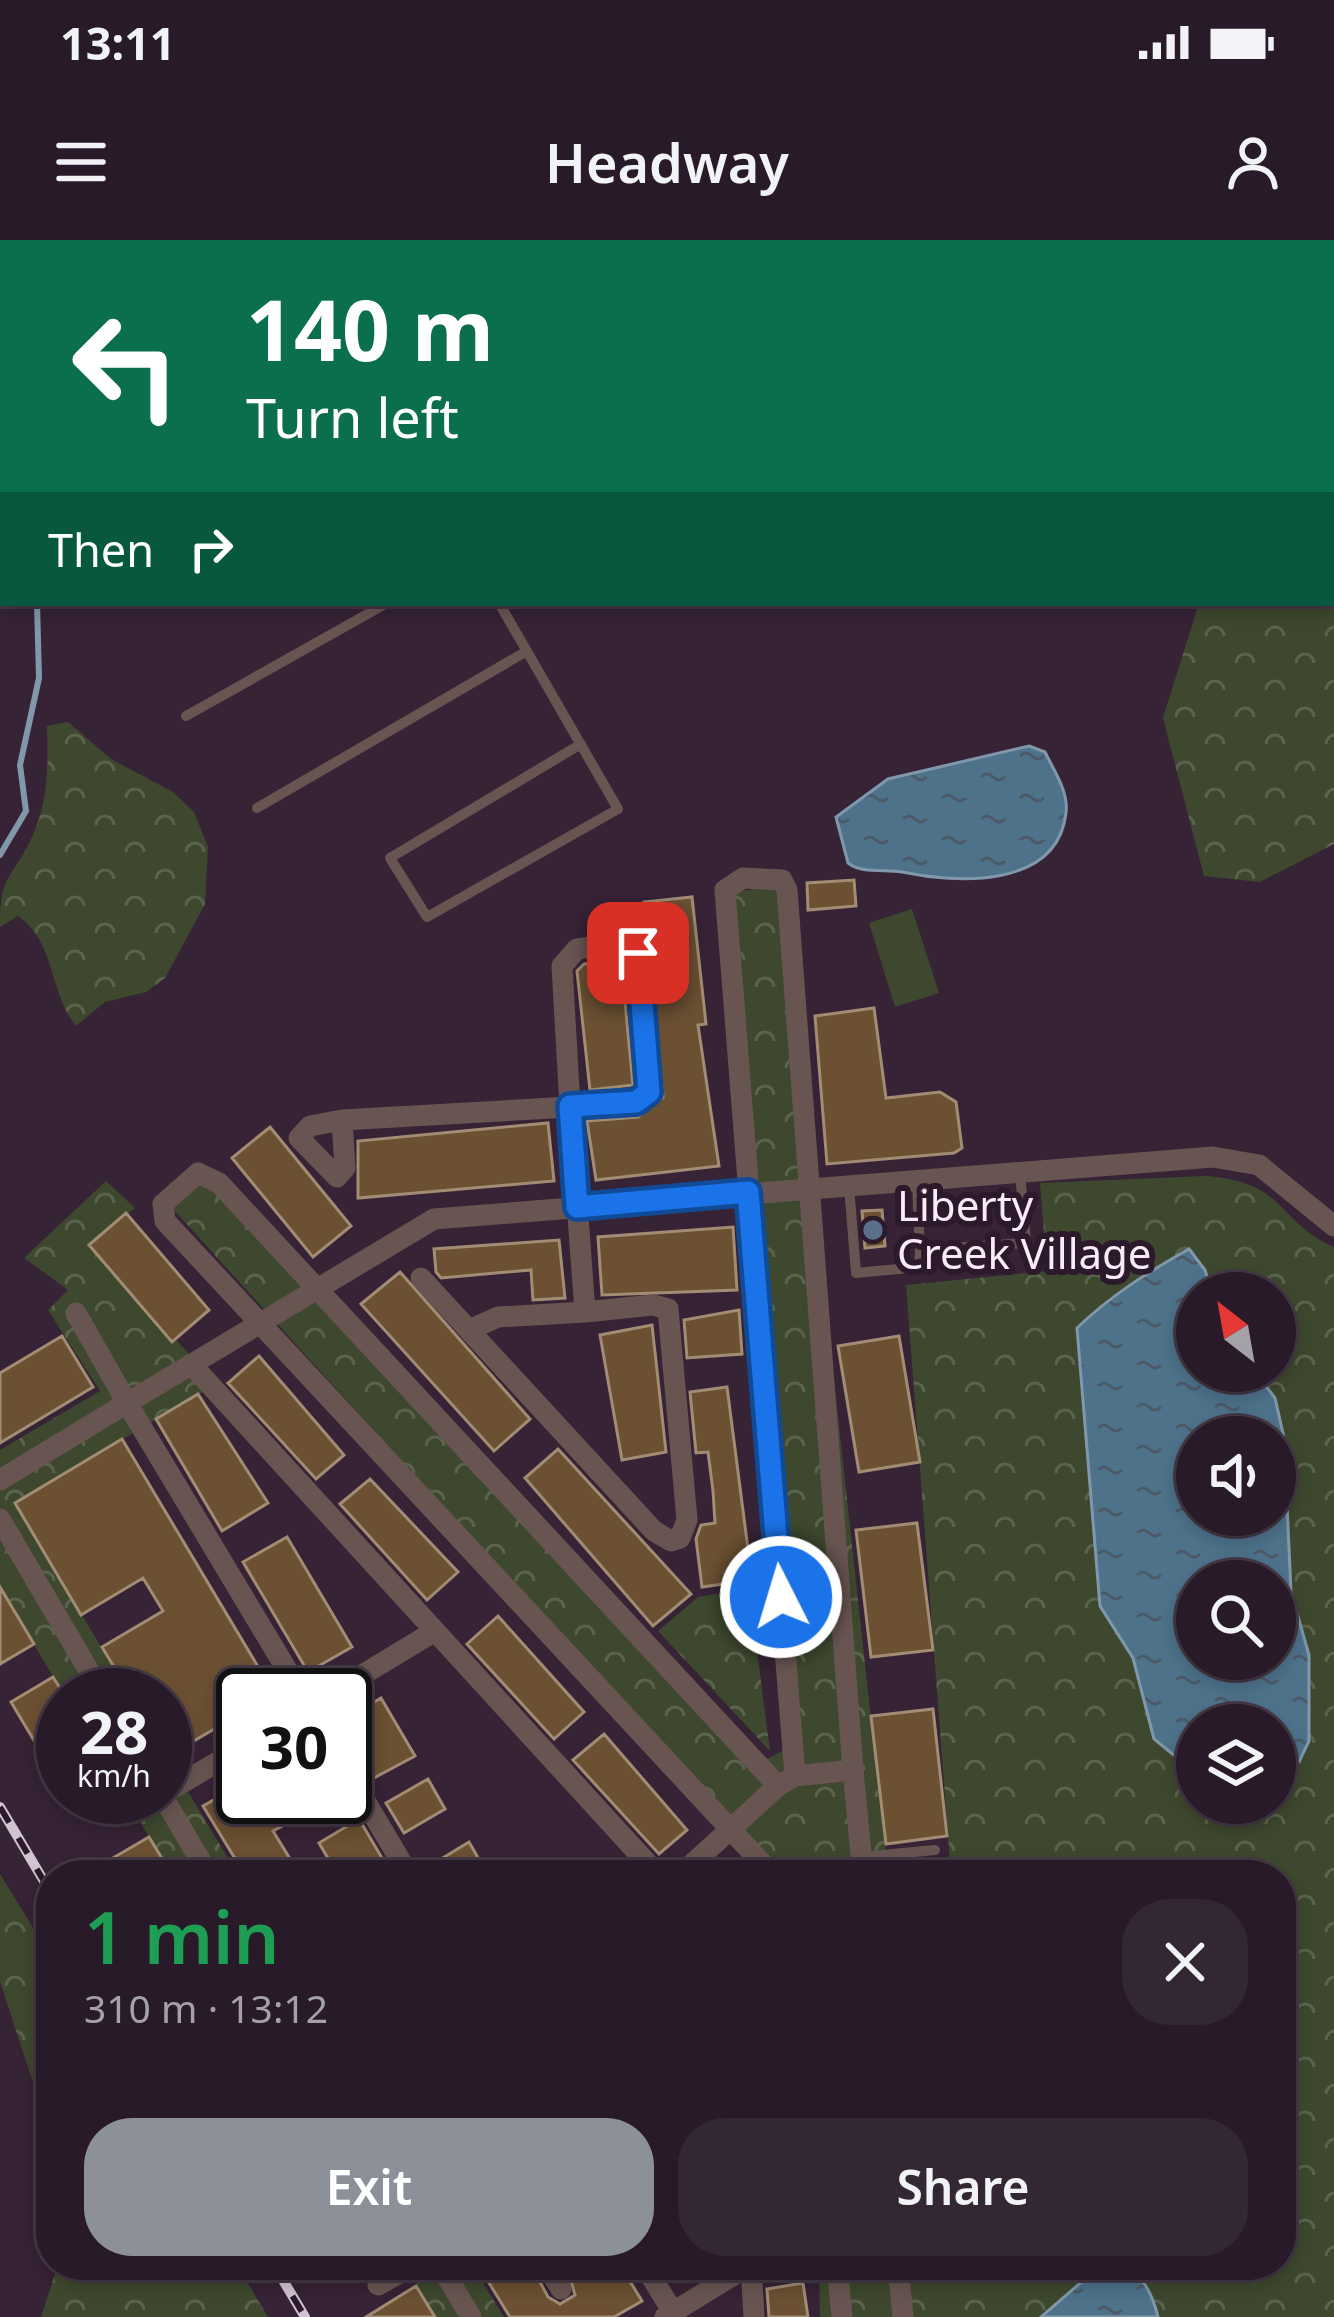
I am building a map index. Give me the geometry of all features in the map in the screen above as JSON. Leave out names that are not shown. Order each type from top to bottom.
[{"type":"street","points":[[786,1781],[724,890],[757,876],[782,880],[787,890],[861,1860]]},
{"type":"street","points":[[342,1120],[570,1106],[636,1102],[649,1092],[638,953],[631,946],[578,949],[562,966],[570,1106],[585,1312]]},
{"type":"street","points":[[0,1480],[434,1219],[1213,1157],[1259,1166],[1334,1226]]},
{"type":"street","points":[[760,1860],[259,1323],[161,1214],[163,1204],[190,1178],[208,1174],[219,1183],[786,1781]]},
{"type":"street","points":[[421,1278],[654,1531],[671,1540],[680,1538],[687,1520],[668,1310],[653,1305],[498,1317],[469,1330]]},
{"type":"street","points":[[76,1313],[286,1668]]},
{"type":"street","points":[[191,1364],[644,1860]]},
{"type":"street","points":[[0,1519],[88,1668]]},
{"type":"street","points":[[372,1669],[435,1631]]},
{"type":"street","points":[[697,1860],[786,1781],[853,1770]]},
{"type":"street","points":[[372,1812],[401,1860]]},
{"type":"street","points":[[180,1824],[201,1860]]},
{"type":"street","points":[[379,2285],[388,2280]]},
{"type":"street","points":[[449,2280],[471,2317]]},
{"type":"street","points":[[555,2280],[561,2289]]},
{"type":"street","points":[[652,2280],[671,2315],[726,2280]]},
{"type":"street","points":[[751,2280],[754,2317]]},
{"type":"street","points":[[838,2280],[842,2317]]},
{"type":"street","points":[[899,2280],[903,2317]]},
{"type":"lane","points":[[186,716],[382,606]]},
{"type":"lane","points":[[502,606],[618,809],[428,917],[390,858],[580,744]]},
{"type":"lane","points":[[257,808],[527,651]]},
{"type":"lane","points":[[920,1250],[1026,1243],[1020,1172]]},
{"type":"lane","points":[[849,1185],[856,1273],[920,1267],[917,1180]]},
{"type":"lane","points":[[889,1860],[935,1850]]},
{"type":"green space","points":[[1198,606],[1334,606],[1334,844],[1260,882],[1204,876],[1163,718]]},
{"type":"green space","points":[[68,722],[111,759],[173,792],[194,812],[208,847],[205,904],[165,978],[146,992],[105,1002],[76,1026],[31,927],[18,916],[0,927],[4,887],[41,811],[47,726]]},
{"type":"green space","points":[[780,885],[886,1860],[763,1860],[173,1209],[204,1178],[753,1766],[798,1743],[729,893]]},
{"type":"green space","points":[[912,909],[939,993],[895,1007],[869,923]]},
{"type":"green space","points":[[1205,1176],[1232,1180],[1267,1194],[1301,1226],[1334,1247],[1334,2317],[820,2317],[819,2280],[1296,2280],[1296,1860],[950,1860],[906,1285],[1047,1271],[1040,1183]]},
{"type":"green space","points":[[106,1181],[135,1208],[89,1245],[221,1389],[200,1393],[15,1504],[114,1668],[48,1668],[0,1587],[0,1450],[100,1391],[48,1310],[68,1290],[24,1258]]},
{"type":"green space","points":[[749,1588],[770,1751],[658,1631],[698,1597]]},
{"type":"green space","points":[[192,1798],[229,1860],[163,1860],[141,1824],[192,1824]]},
{"type":"green space","points":[[0,1874],[36,1933],[36,2091],[0,1982]]},
{"type":"green space","points":[[53,2280],[246,2280],[268,2317],[41,2317]]},
{"type":"green space","points":[[414,2280],[481,2280],[504,2317],[436,2317]]},
{"type":"green space","points":[[923,2280],[987,2280],[988,2290],[925,2296]]},
{"type":"water","points":[[1029,746],[1045,752],[1065,797],[1059,838],[1044,856],[1000,876],[974,878],[866,870],[848,863],[836,817],[888,779]]},
{"type":"water","points":[[1189,1249],[1206,1272],[1176,1272],[1176,1392],[1270,1392],[1279,1416],[1176,1416],[1176,1536],[1288,1536],[1290,1560],[1176,1560],[1176,1680],[1296,1680],[1296,1610],[1309,1655],[1309,1741],[1296,1764],[1296,1704],[1176,1704],[1176,1757],[1154,1739],[1133,1658],[1100,1606],[1077,1328],[1144,1276]]},
{"type":"water","points":[[1084,2280],[1141,2280],[1158,2317],[1041,2317]]},
{"type":"building","points":[[854,880],[856,906],[808,910],[807,883]]},
{"type":"building","points":[[692,897],[706,1024],[698,1025],[719,1166],[596,1180],[587,1121],[638,1117],[663,1097],[644,902]]},
{"type":"building","points":[[621,961],[633,1085],[590,1090],[577,971],[584,964]]},
{"type":"building","points":[[874,1008],[886,1098],[940,1092],[956,1102],[962,1148],[954,1153],[827,1164],[815,1016]]},
{"type":"building","points":[[548,1123],[554,1181],[358,1198],[358,1141]]},
{"type":"building","points":[[270,1127],[351,1226],[313,1257],[232,1158]]},
{"type":"building","points":[[882,1210],[885,1246],[865,1248],[862,1211]]},
{"type":"building","points":[[126,1213],[209,1310],[172,1342],[89,1245]]},
{"type":"building","points":[[733,1227],[737,1290],[602,1295],[598,1237]]},
{"type":"building","points":[[559,1240],[565,1298],[533,1300],[531,1270],[441,1278],[436,1272],[434,1249]]},
{"type":"building","points":[[400,1272],[530,1419],[494,1451],[361,1304]]},
{"type":"building","points":[[739,1310],[742,1354],[687,1358],[684,1320]]},
{"type":"building","points":[[652,1325],[666,1452],[622,1460],[600,1335]]},
{"type":"building","points":[[62,1336],[93,1387],[0,1443],[0,1373]]},
{"type":"building","points":[[899,1336],[920,1462],[859,1472],[838,1346]]},
{"type":"building","points":[[259,1356],[344,1455],[316,1479],[228,1383]]},
{"type":"building","points":[[727,1387],[752,1580],[702,1587],[696,1539],[701,1525],[715,1523],[708,1452],[696,1453],[690,1392]]},
{"type":"building","points":[[198,1394],[268,1503],[222,1531],[156,1419]]},
{"type":"building","points":[[122,1439],[259,1668],[216,1668],[216,1728],[192,1742],[192,1668],[115,1668],[102,1647],[163,1611],[143,1578],[81,1615],[15,1503]]},
{"type":"building","points":[[558,1449],[691,1594],[653,1626],[525,1478]]},
{"type":"building","points":[[370,1479],[458,1572],[427,1600],[340,1504]]},
{"type":"building","points":[[917,1523],[933,1650],[871,1657],[856,1530]]},
{"type":"building","points":[[287,1537],[352,1647],[315,1668],[306,1668],[243,1562]]},
{"type":"building","points":[[0,1587],[34,1644],[0,1664]]},
{"type":"building","points":[[498,1616],[584,1712],[554,1739],[467,1644]]},
{"type":"building","points":[[36,1687],[36,1744],[11,1702]]},
{"type":"building","points":[[381,1698],[415,1756],[372,1779],[372,1703]]},
{"type":"building","points":[[933,1709],[947,1836],[886,1844],[871,1716]]},
{"type":"building","points":[[604,1734],[687,1830],[659,1854],[573,1760]]},
{"type":"building","points":[[428,1779],[445,1809],[404,1833],[386,1803]]},
{"type":"building","points":[[216,1799],[216,1824],[286,1824],[273,1831],[291,1860],[236,1860],[203,1806]]},
{"type":"building","points":[[351,1824],[362,1824],[383,1860],[329,1860],[319,1843]]},
{"type":"building","points":[[149,1837],[163,1860],[109,1860]]},
{"type":"building","points":[[469,1842],[479,1860],[439,1860]]},
{"type":"building","points":[[487,2280],[539,2280],[548,2297],[560,2304],[575,2295],[571,2280],[629,2280],[642,2301],[614,2317],[510,2317]]},
{"type":"building","points":[[803,2283],[808,2317],[769,2317],[767,2289]]},
{"type":"building","points":[[416,2286],[435,2317],[366,2317]]},
{"type":"waterway","points":[[0,855],[26,811],[20,765],[39,678],[37,606]]},
{"type":"railway","points":[[0,1807],[36,1868]]},
{"type":"railway","points":[[283,2280],[305,2317]]},
{"type":"place","name":"Liberty Creek Village","points":[[873,1230]]},
{"type":"route","points":[[638,953],[649,1092],[636,1102],[570,1106],[577,1207],[748,1192],[781,1597]]}]
